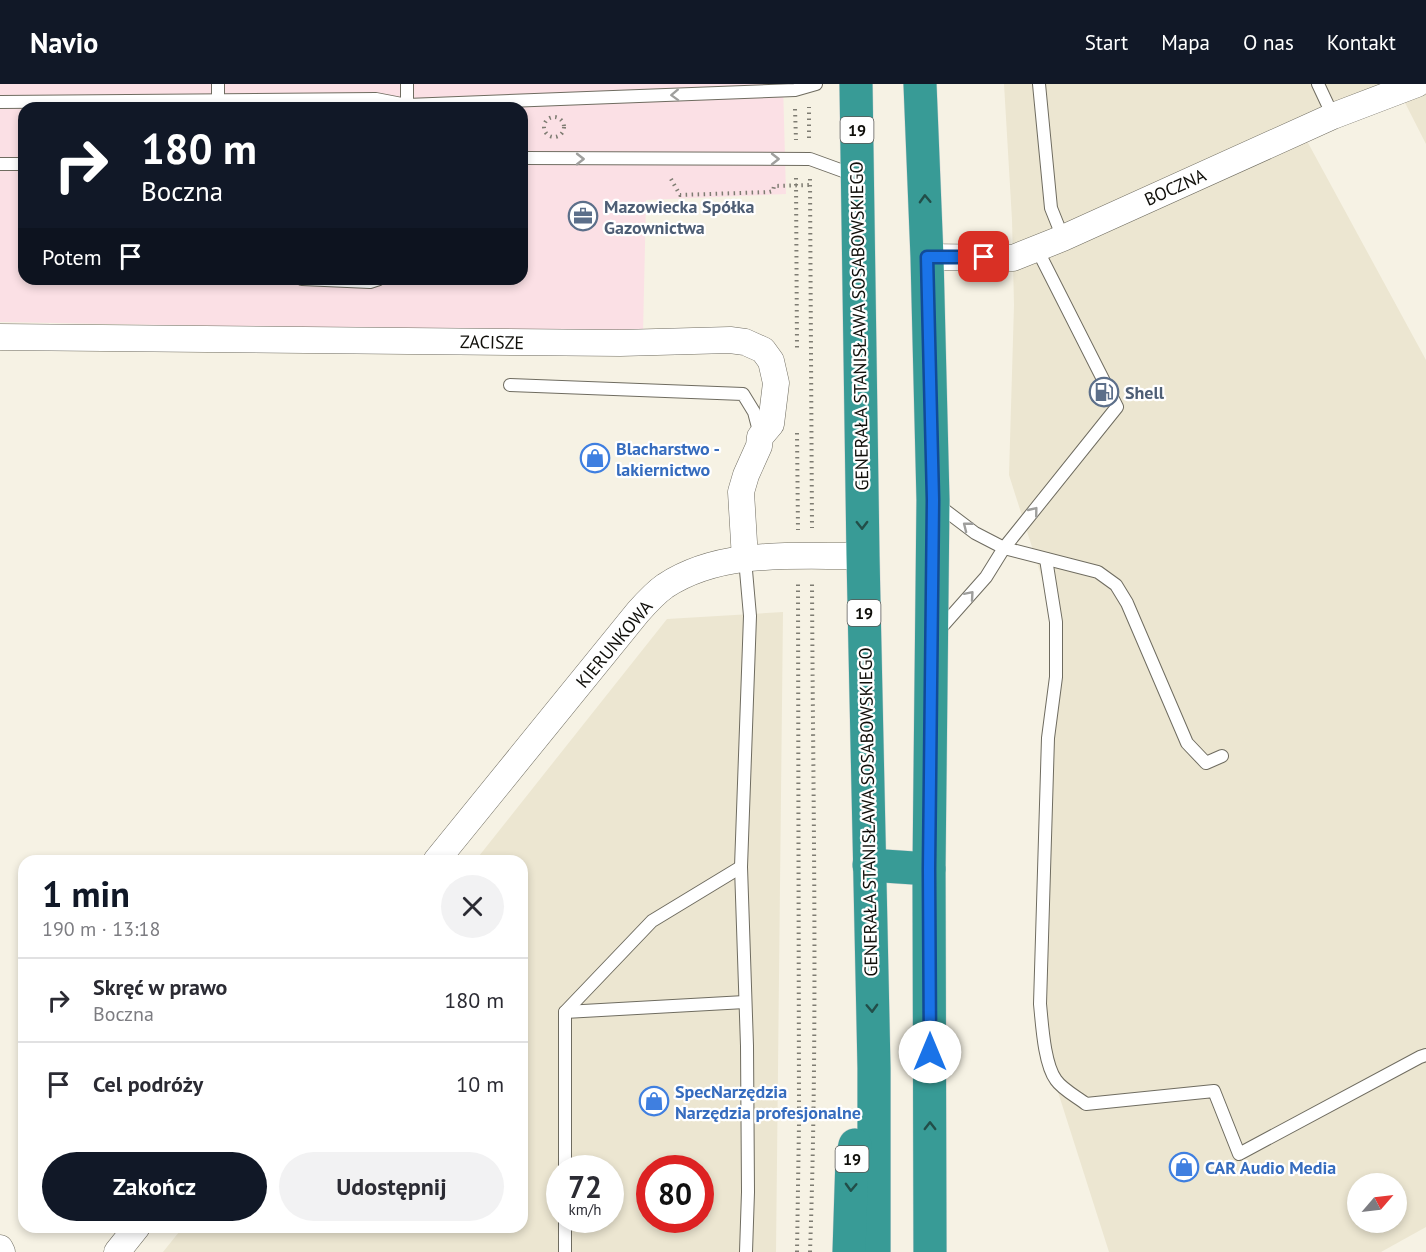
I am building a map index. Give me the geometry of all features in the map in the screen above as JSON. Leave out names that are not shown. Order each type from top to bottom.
[{"type":"highway","name":"GENERAŁA STANISŁAWA SOSABOWSKIEGO","points":[[856,84],[874,1068],[874,1252]]},
{"type":"highway","points":[[920,84],[933,500],[929,869],[930,1252]]},
{"type":"highway","points":[[869,866],[929,869]]},
{"type":"highway","name":"19","points":[[849,1252],[852,1158],[874,1068]]},
{"type":"highway","points":[[930,1185],[938,1252]]},
{"type":"street","name":"BOCZNA","points":[[927,257],[1013,258],[1063,238],[1333,116],[1417,84]]},
{"type":"street","name":"ZACISZE","points":[[0,336],[620,343],[730,340],[745,342],[763,350],[771,361],[776,383],[771,424],[760,436],[759,446],[741,492],[745,559]]},
{"type":"street","name":"KIERUNKOWA","points":[[441,855],[638,612],[663,587],[689,572],[719,562],[805,556],[863,556]]},
{"type":"street","points":[[117,1252],[132,1233]]},
{"type":"lane","points":[[218,84],[218,100]]},
{"type":"lane","points":[[407,84],[407,102]]},
{"type":"lane","points":[[1039,84],[1051,208],[1063,238]]},
{"type":"lane","points":[[1318,84],[1333,116]]},
{"type":"lane","points":[[528,104],[795,90],[813,86]]},
{"type":"lane","points":[[180,102],[376,99],[389,102]]},
{"type":"lane","points":[[0,102],[18,102]]},
{"type":"lane","points":[[528,158],[810,159],[858,176]]},
{"type":"lane","points":[[0,164],[18,164]]},
{"type":"lane","points":[[932,638],[986,577],[1004,548],[1117,407],[1037,249]]},
{"type":"lane","points":[[510,385],[742,394],[754,412],[760,436]]},
{"type":"lane","points":[[933,500],[975,533],[1004,548],[1098,572],[1116,585],[1127,603],[1187,743],[1206,763],[1222,756]]},
{"type":"lane","points":[[745,559],[750,616],[741,867],[748,1192],[746,1252]]},
{"type":"lane","points":[[1046,559],[1056,622],[1056,676],[1048,738],[1040,1004],[1043,1034],[1050,1067],[1056,1081],[1086,1104],[1214,1091],[1239,1154],[1426,1055]]},
{"type":"lane","points":[[565,1155],[566,1012],[652,921],[741,867]]},
{"type":"lane","points":[[566,1012],[745,1002]]},
{"type":"lane","points":[[565,1233],[565,1252]]},
{"type":"path","points":[[796,1252],[810,159],[813,86]]},
{"type":"path","points":[[795,90],[797,358]]},
{"type":"path","points":[[550,118],[558,118],[564,128],[560,135],[552,138],[544,131],[544,123],[550,118]]},
{"type":"path","points":[[670,177],[680,195],[769,192],[773,191],[774,186],[810,185]]},
{"type":"path","points":[[797,427],[805,556],[813,1008],[810,1252]]},
{"type":"shaded area","points":[[0,84],[783,84],[786,194],[646,200],[643,334],[0,322]]},
{"type":"shaded area","points":[[1004,84],[1426,84],[1426,144],[1399,91],[1307,141],[1426,360],[1426,1227],[1381,1252],[1109,1252],[1050,1067],[1043,1034],[1056,622],[1009,475],[1014,305],[1012,220]]},
{"type":"shaded area","points":[[783,612],[776,1252],[163,1252],[178,1233],[528,1233],[528,855],[480,855],[667,619]]},
{"type":"place","name":"Mazowiecka Spółka Gazownictwa","points":[[583,216]]},
{"type":"place","name":"Shell","points":[[1104,392]]},
{"type":"place","name":"Blacharstwo - lakiernictwo","points":[[595,458]]},
{"type":"place","name":"SpecNarzędzia Narzędzia profesjonalne","points":[[654,1101]]},
{"type":"place","name":"CAR Audio Media","points":[[1184,1167]]},
{"type":"route","points":[[930,1052],[929,869],[933,500],[927,257],[984,257]]}]
